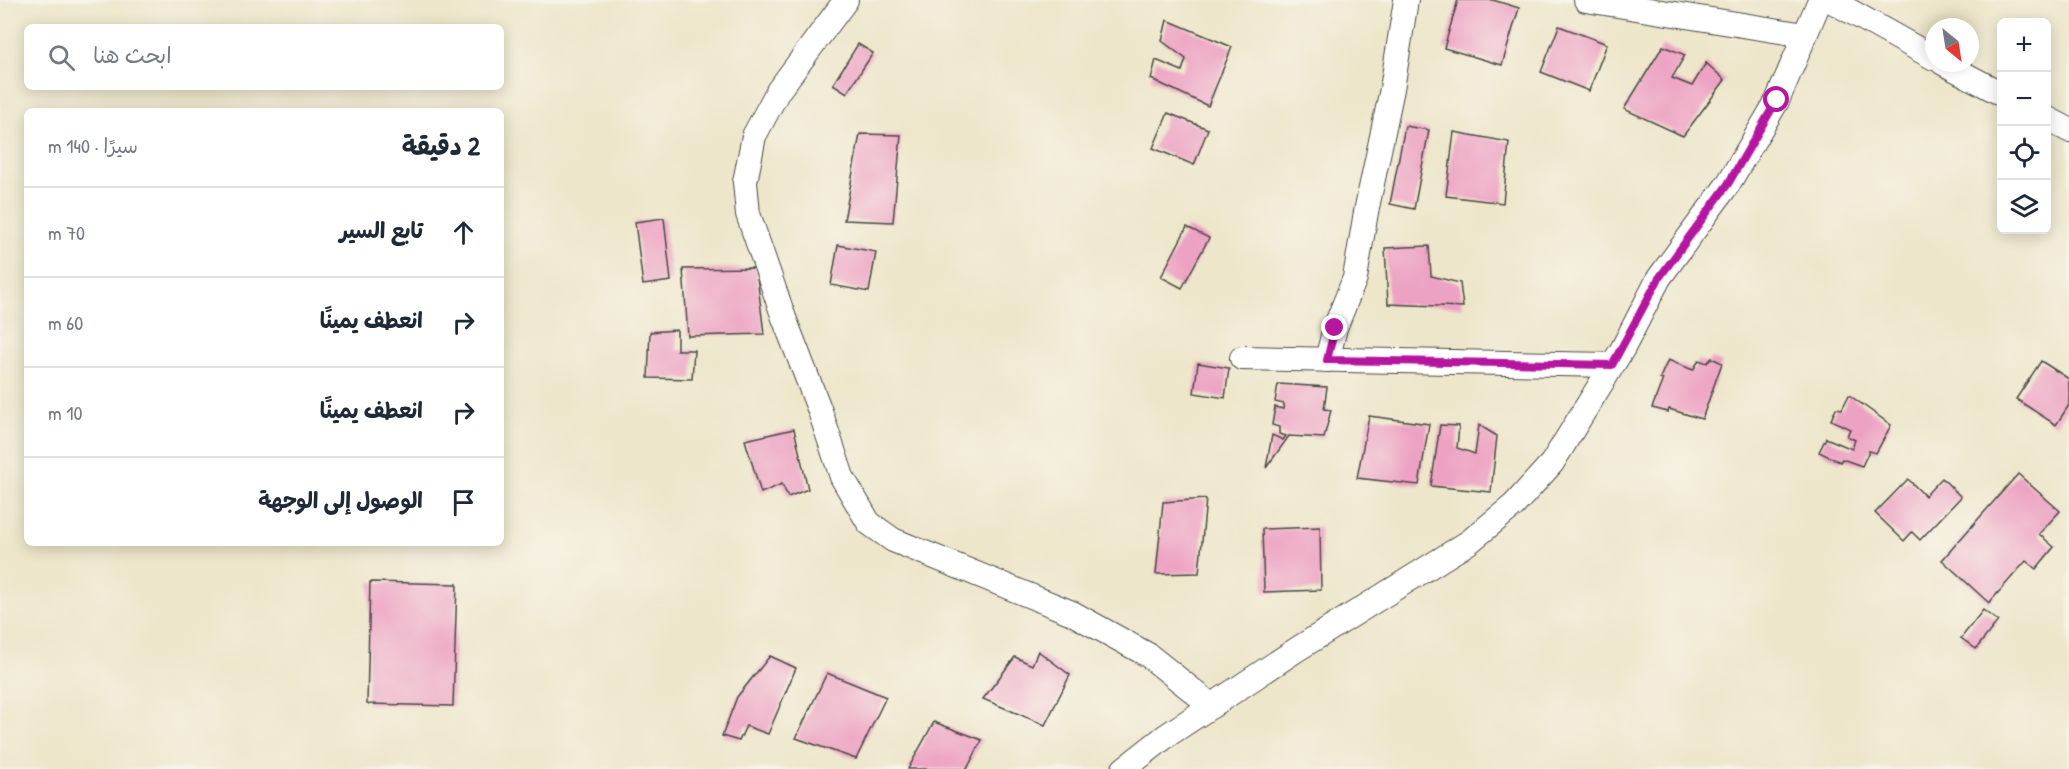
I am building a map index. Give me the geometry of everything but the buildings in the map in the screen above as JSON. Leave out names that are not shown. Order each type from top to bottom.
[{"type":"street","points":[[846,0],[778,91],[754,136],[745,182],[748,214],[842,477],[869,523],[893,540],[1072,613],[1148,655],[1212,706]]},
{"type":"street","points":[[1327,360],[1335,328],[1355,278],[1366,212],[1392,89],[1406,0]]},
{"type":"street","points":[[1586,0],[1805,35]]},
{"type":"street","points":[[1124,769],[1166,736],[1296,650],[1469,542],[1514,505],[1552,462],[1612,365],[1659,278],[1739,166],[1777,100],[1820,0]]},
{"type":"street","points":[[1830,0],[1925,53]]},
{"type":"street","points":[[1960,72],[1997,92]]},
{"type":"street","points":[[2051,121],[2069,130]]},
{"type":"street","points":[[1242,358],[1612,365]]},
{"type":"route","points":[[1335,328],[1327,360],[1612,365],[1659,278],[1728,184],[1777,100]]}]
